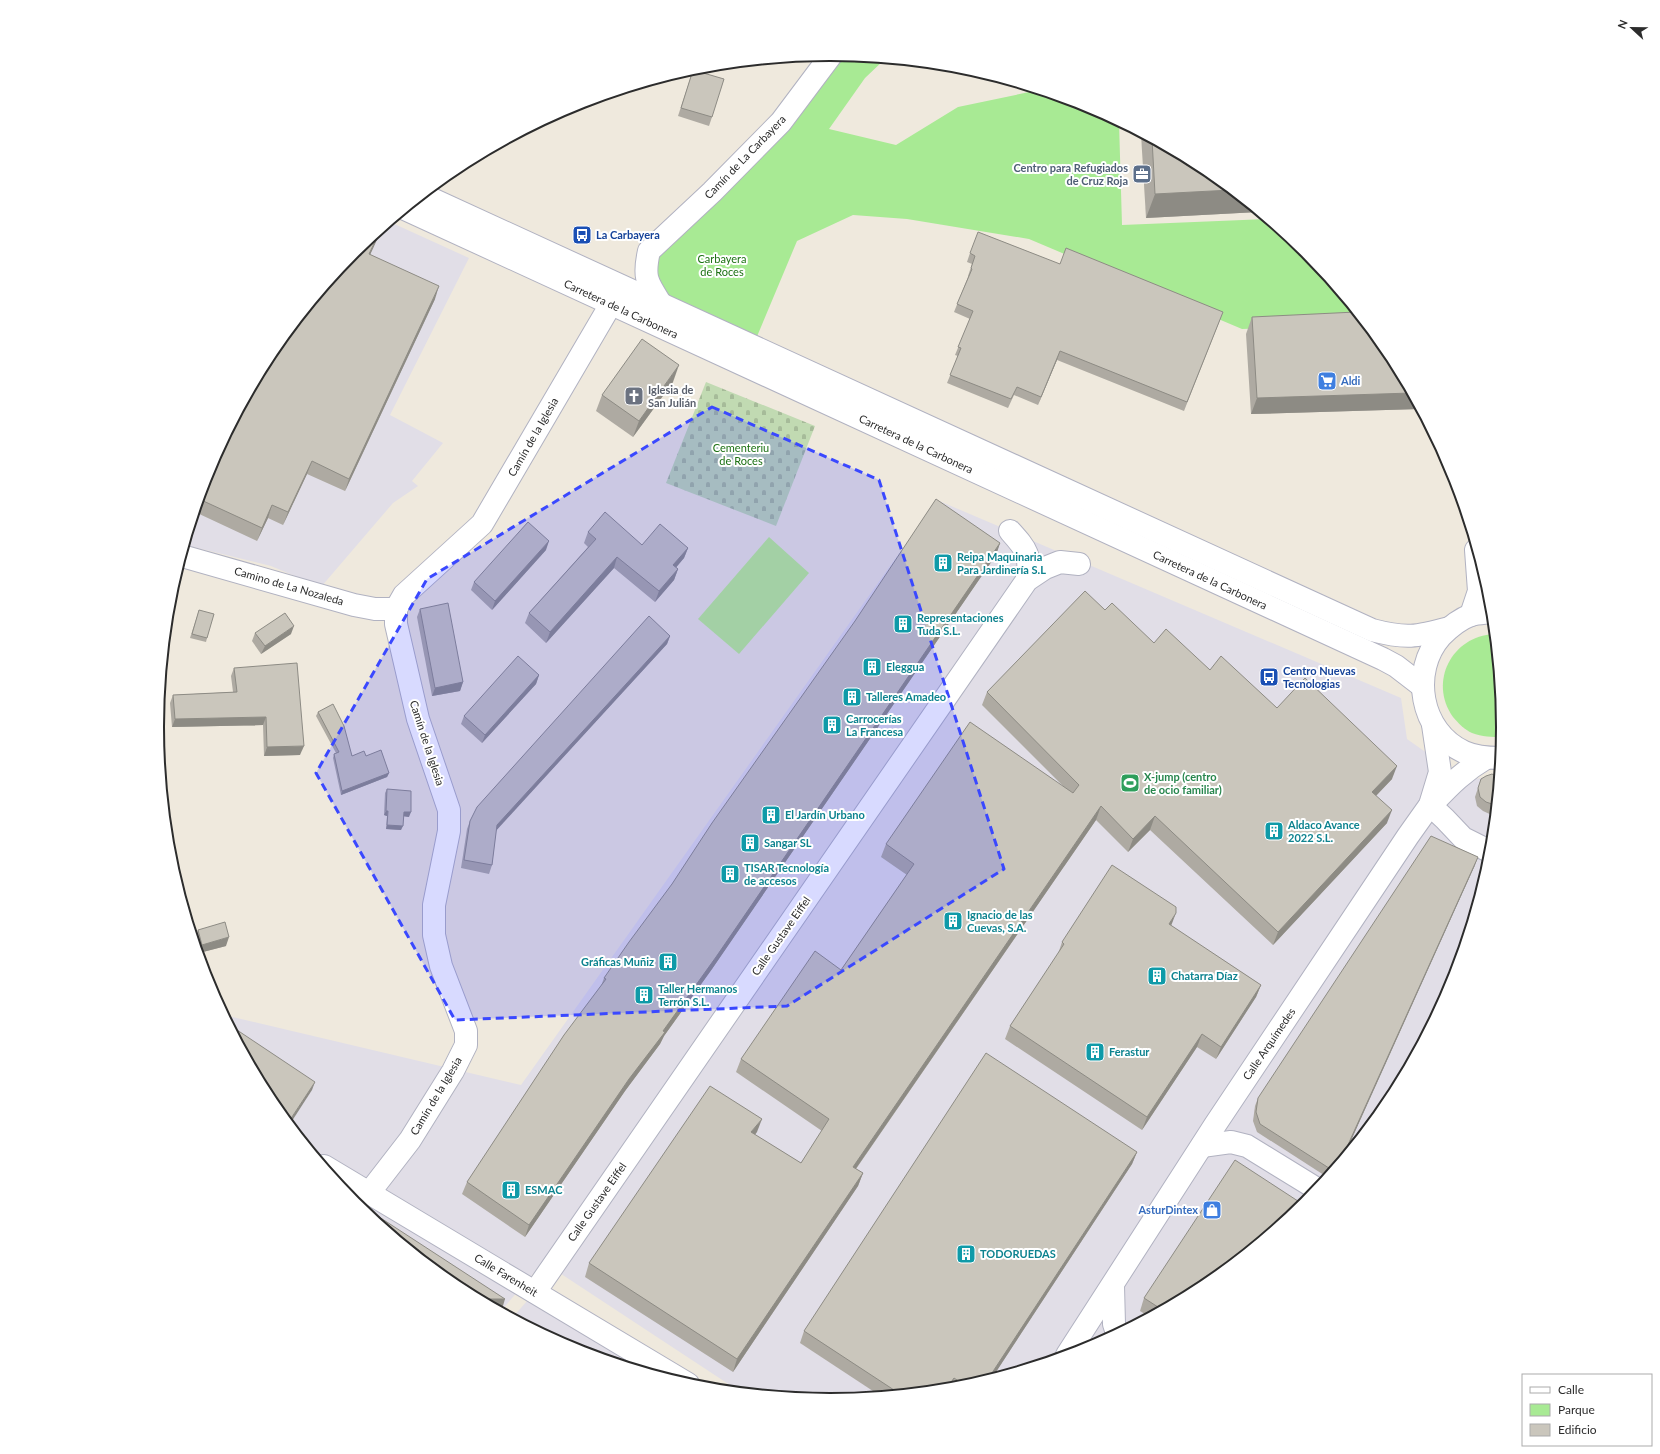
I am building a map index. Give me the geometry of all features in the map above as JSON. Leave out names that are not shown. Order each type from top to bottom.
[{"type":"street","name":"Camín de La Carbayera","points":[[661,304],[646,282],[646,264],[649,252],[712,192],[781,122],[827,61]]},
{"type":"street","name":"Carretera de la Carbonera","points":[[428,197],[1372,630],[1391,635],[1408,637],[1423,635],[1449,628]]},
{"type":"street","name":"Carretera de la Carbonera","points":[[410,211],[1383,659],[1396,666],[1422,686]]},
{"type":"street","name":"Camín de la Iglesia","points":[[369,1193],[410,1140],[453,1071],[466,1045],[466,1030],[441,966],[434,935],[434,905],[449,831],[449,810],[418,719],[396,624],[396,609],[404,595],[482,524],[611,304]]},
{"type":"street","name":"Calle Gustave Eiffel","points":[[1010,531],[1026,549],[1030,563],[1027,580]]},
{"type":"street","name":"Camino de La Nozaleda","points":[[186,557],[354,605],[374,609],[396,609]]},
{"type":"street","name":"Calle Gustave Eiffel","points":[[535,1292],[1027,580],[1045,568],[1060,562],[1079,564]]},
{"type":"street","points":[[1422,686],[1425,664],[1434,644],[1449,628],[1481,614],[1478,575]]},
{"type":"street","name":"Calle Arquímedes","points":[[1073,1347],[1232,1100],[1430,805],[1440,772],[1433,725],[1422,686]]},
{"type":"street","points":[[1433,725],[1445,739],[1464,752],[1493,758]]},
{"type":"street","points":[[1484,849],[1463,838],[1445,818],[1430,805],[1454,780],[1469,768],[1493,758]]},
{"type":"street","points":[[1232,1100],[1234,1119],[1247,1146]]},
{"type":"street","points":[[1202,1146],[1231,1142],[1247,1146],[1312,1186]]},
{"type":"street","name":"Calle Farenheit","points":[[335,1173],[669,1373]]},
{"type":"street","points":[[1112,1286],[1115,1328]]},
{"type":"street","points":[[1088,1324],[1102,1334]]},
{"type":"highlighted area","points":[[712,407],[879,480],[1004,869],[787,1006],[455,1020],[316,773],[427,579]]},
{"type":"shaded area","points":[[394,224],[469,258],[390,415],[443,443],[412,481],[418,486],[393,503],[321,587],[271,566],[190,546],[199,513],[234,430],[330,287],[359,256]]},
{"type":"shaded area","points":[[937,500],[1401,698],[1407,739],[1451,770],[1475,779],[1494,776],[1483,857],[1461,941],[1427,1022],[1407,1060],[1384,1097],[1358,1132],[1331,1166],[1301,1198],[1269,1228],[1200,1281],[1163,1304],[1125,1324],[1044,1358],[960,1380],[917,1387],[874,1392],[786,1392],[730,1385],[543,1262],[504,1308],[460,1281],[425,1255],[391,1228],[359,1198],[329,1166],[276,1097],[253,1060],[231,1017],[521,1085]]},
{"type":"shaded area","points":[[535,1292],[649,1367],[616,1358],[575,1342],[516,1314]]},
{"type":"green space","name":"Carbayera de Roces","points":[[826,61],[874,62],[881,63],[865,78],[829,129],[896,145],[958,107],[1030,92],[1044,96],[1119,127],[1122,225],[1261,219],[1301,256],[1331,288],[1360,325],[1242,329],[1029,239],[907,219],[853,215],[797,241],[753,346],[661,304],[646,264]]},
{"type":"green space","name":"Cementeriu de Roces","points":[[706,382],[815,426],[776,526],[666,483]]},
{"type":"green space","points":[[769,537],[809,573],[739,654],[698,619]]},
{"type":"green space","points":[[1489,635],[1495,683],[1496,737],[1472,733],[1459,724],[1453,717],[1446,703],[1443,690],[1444,676],[1448,663],[1456,652],[1466,643],[1479,637]]},
{"type":"building","points":[[704,73],[724,79],[712,117],[681,108],[691,76]]},
{"type":"building","points":[[1152,144],[1200,173],[1223,190],[1155,194]]},
{"type":"building","points":[[978,232],[1060,264],[1066,248],[1223,312],[1187,402],[1060,351],[1041,397],[1017,387],[1011,399],[950,375],[961,348],[958,347],[973,311],[957,304],[972,269],[975,256],[970,253]]},
{"type":"building","points":[[375,241],[369,254],[439,286],[349,479],[312,461],[288,512],[272,505],[262,528],[204,501],[215,472],[233,432],[253,394],[276,357],[329,288]]},
{"type":"building","name":"Aldi","points":[[1350,312],[1384,357],[1406,393],[1257,398],[1252,317]]},
{"type":"building","name":"Iglesia de San Julián","points":[[642,339],[679,365],[639,421],[602,395]]},
{"type":"building","points":[[936,499],[1000,543],[716,957],[663,1031],[665,1032],[629,1079],[529,1225],[467,1182],[564,1035],[606,979],[604,978],[629,942],[672,884],[712,823],[855,621]]},
{"type":"building","points":[[605,512],[642,545],[660,524],[688,548],[673,565],[678,569],[659,591],[617,557],[550,632],[529,613],[596,539],[588,532]]},
{"type":"building","points":[[528,522],[549,541],[495,601],[474,582]]},
{"type":"building","points":[[1085,591],[1105,610],[1112,603],[1154,643],[1166,629],[1210,670],[1221,656],[1277,708],[1305,678],[1397,766],[1372,792],[1392,810],[1278,932],[1155,816],[1133,839],[1101,806],[853,1167],[863,1173],[737,1359],[589,1263],[710,1086],[762,1119],[751,1132],[801,1163],[829,1119],[741,1059],[815,951],[841,970],[914,864],[886,844],[970,722],[1073,793],[1079,785],[987,692]]},
{"type":"building","points":[[448,603],[463,682],[435,688],[420,609]]},
{"type":"building","points":[[199,610],[214,614],[207,638],[192,634]]},
{"type":"building","points":[[285,613],[294,626],[265,646],[255,633]]},
{"type":"building","points":[[649,616],[670,636],[497,825],[492,865],[464,860],[470,821],[477,807]]},
{"type":"building","points":[[518,656],[539,675],[485,735],[464,716]]},
{"type":"building","points":[[297,663],[304,746],[267,747],[266,717],[175,719],[173,695],[237,692],[234,668]]},
{"type":"building","points":[[333,704],[344,726],[352,756],[364,751],[366,756],[381,750],[389,773],[342,791],[334,754],[339,752],[318,712]]},
{"type":"building","points":[[1492,774],[1495,775],[1491,804],[1480,797],[1478,788],[1481,779]]},
{"type":"building","points":[[387,789],[411,791],[411,812],[404,812],[403,826],[387,825]]},
{"type":"building","points":[[1431,836],[1478,857],[1348,1144],[1329,1168],[1260,1124],[1256,1112],[1258,1098]]},
{"type":"building","points":[[1112,865],[1176,907],[1176,913],[1169,924],[1261,985],[1221,1047],[1202,1034],[1147,1117],[1010,1026],[1064,944],[1062,942]]},
{"type":"building","points":[[225,922],[229,937],[202,945],[198,930]]},
{"type":"building","points":[[237,1030],[315,1082],[291,1118],[276,1097],[253,1060]]},
{"type":"building","name":"TODORUEDAS","points":[[986,1053],[1137,1152],[992,1372],[960,1380],[954,1378],[952,1381],[894,1390],[804,1331]]},
{"type":"building","points":[[1235,1160],[1298,1201],[1269,1228],[1200,1281],[1158,1307],[1144,1298]]},
{"type":"building","points":[[380,1217],[505,1299],[489,1299],[460,1281],[425,1255]]},
{"type":"place","name":"Centro para Refugiados de Cruz Roja","points":[[1142,174]]},
{"type":"place","name":"La Carbayera","points":[[582,235]]},
{"type":"place","name":"Aldi","points":[[1327,381]]},
{"type":"place","name":"Iglesia de San Julián","points":[[634,396]]},
{"type":"place","name":"Reipa Maquinaria Para Jardinería S.L","points":[[943,563]]},
{"type":"place","name":"Representaciones Tuda S.L.","points":[[903,624]]},
{"type":"place","name":"Eleggua","points":[[872,667]]},
{"type":"place","name":"Centro Nuevas Tecnologias","points":[[1269,677]]},
{"type":"place","name":"Talleres Amadeo","points":[[852,697]]},
{"type":"place","name":"Carrocerías La Francesa","points":[[832,725]]},
{"type":"place","name":"X-jump (centro de ocio familiar)","points":[[1130,783]]},
{"type":"place","name":"El Jardín Urbano","points":[[771,815]]},
{"type":"place","name":"Aldaco Avance 2022 S.L.","points":[[1274,831]]},
{"type":"place","name":"Sangar SL","points":[[750,843]]},
{"type":"place","name":"TISAR Tecnología de accesos","points":[[730,874]]},
{"type":"place","name":"Ignacio de las Cuevas, S.A.","points":[[953,921]]},
{"type":"place","name":"Gráficas Muñiz","points":[[668,962]]},
{"type":"place","name":"Chatarra Díaz","points":[[1157,976]]},
{"type":"place","name":"Taller Hermanos Terrón S.L.","points":[[644,995]]},
{"type":"place","name":"Ferastur","points":[[1095,1052]]},
{"type":"place","name":"ESMAC","points":[[511,1190]]},
{"type":"place","name":"AsturDintex","points":[[1212,1210]]},
{"type":"place","name":"TODORUEDAS","points":[[966,1254]]}]
